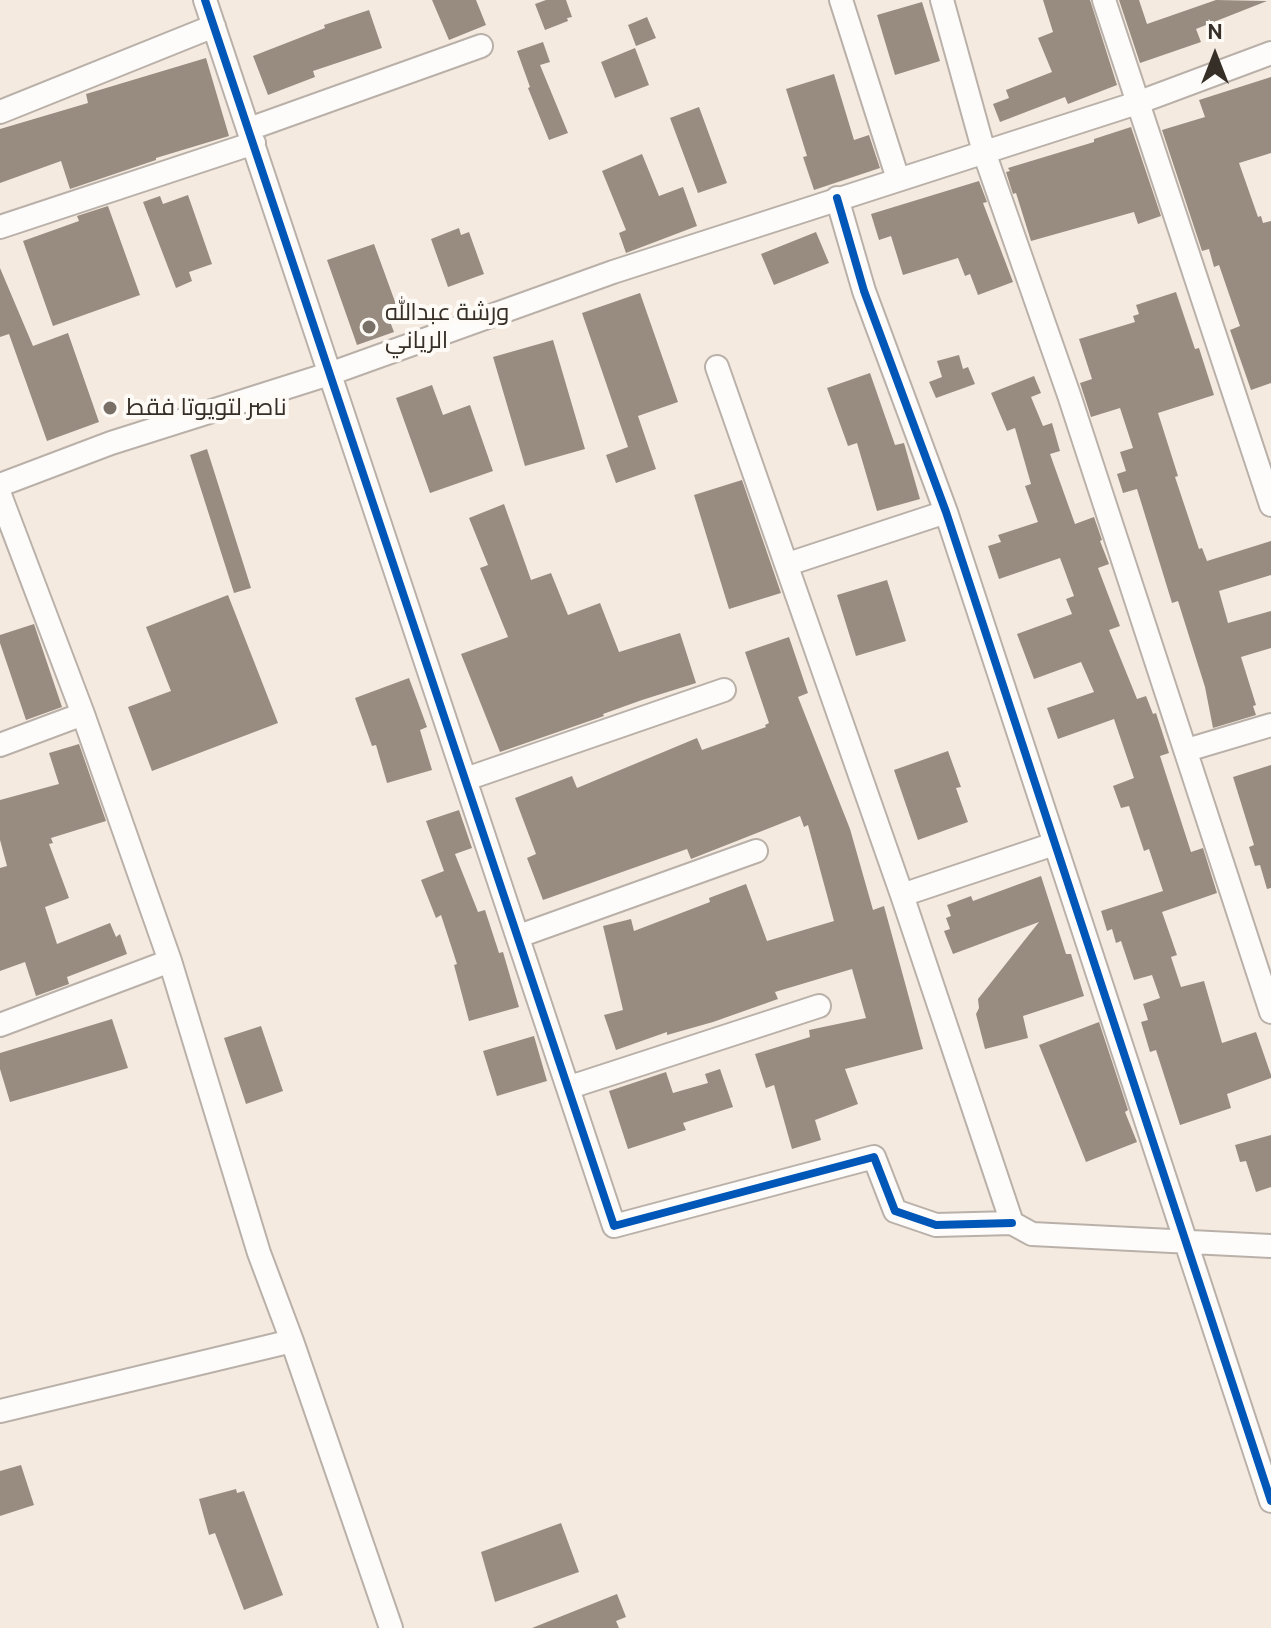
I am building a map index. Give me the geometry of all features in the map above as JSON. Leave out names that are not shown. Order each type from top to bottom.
[{"type":"street","points":[[205,0],[332,373],[614,1226],[874,1157],[895,1211],[936,1225],[1012,1223],[1032,1234],[1271,1246]]},
{"type":"street","points":[[841,0],[898,179]]},
{"type":"street","points":[[942,0],[984,152],[1069,395],[1271,1012]]},
{"type":"street","points":[[1104,0],[1271,505]]},
{"type":"street","points":[[0,112],[214,26]]},
{"type":"street","points":[[0,227],[251,136],[481,46]]},
{"type":"street","points":[[0,485],[111,443],[332,373],[613,272],[1137,103],[1271,53]]},
{"type":"street","points":[[837,198],[864,291],[946,512],[1271,1501]]},
{"type":"street","points":[[717,367],[788,564],[1012,1223]]},
{"type":"street","points":[[0,495],[83,714],[170,961],[259,1253],[391,1628]]},
{"type":"street","points":[[788,564],[946,512]]},
{"type":"street","points":[[466,779],[724,690]]},
{"type":"street","points":[[0,745],[83,714]]},
{"type":"street","points":[[1187,750],[1271,725]]},
{"type":"street","points":[[902,895],[1054,844]]},
{"type":"street","points":[[519,936],[756,851]]},
{"type":"street","points":[[0,1025],[170,961]]},
{"type":"street","points":[[570,1087],[819,1006]]},
{"type":"street","points":[[0,1411],[292,1341]]},
{"type":"building","points":[[432,0],[476,0],[486,25],[449,40]]},
{"type":"building","points":[[546,0],[566,0],[572,17],[545,30],[535,4]]},
{"type":"building","points":[[1043,0],[1090,0],[1117,85],[1068,104],[1065,97],[1000,122],[993,104],[1009,98],[1006,90],[1052,72],[1038,38],[1053,32]]},
{"type":"building","points":[[1119,0],[1139,0],[1147,24],[1216,0],[1267,1],[1196,29],[1201,42],[1140,63]]},
{"type":"building","points":[[922,2],[940,61],[895,75],[877,15]]},
{"type":"building","points":[[369,10],[382,48],[313,71],[315,77],[268,95],[253,56],[325,28],[324,25]]},
{"type":"building","points":[[647,17],[656,38],[636,46],[628,25]]},
{"type":"building","points":[[543,42],[550,62],[540,65],[568,133],[549,140],[517,51]]},
{"type":"building","points":[[635,48],[649,85],[615,98],[601,62]]},
{"type":"building","points":[[206,58],[229,136],[70,189],[61,161],[0,183],[0,129],[88,103],[86,94]]},
{"type":"building","points":[[834,74],[854,140],[869,135],[880,168],[814,190],[786,89]]},
{"type":"building","points":[[1271,77],[1271,153],[1239,163],[1258,217],[1261,216],[1263,223],[1271,221],[1271,383],[1251,390],[1230,330],[1240,326],[1219,265],[1214,267],[1209,249],[1202,251],[1162,130],[1205,117],[1199,100]]},
{"type":"building","points":[[699,107],[727,183],[698,193],[670,118]]},
{"type":"building","points":[[1131,127],[1161,216],[1138,224],[1134,212],[1031,241],[1006,172],[1010,171],[1008,168],[1094,142],[1094,139]]},
{"type":"building","points":[[642,154],[659,196],[683,187],[697,226],[626,253],[619,233],[626,230],[602,171]]},
{"type":"building","points":[[979,181],[987,202],[983,203],[1013,282],[978,295],[970,274],[965,276],[958,258],[903,275],[891,236],[879,240],[871,214]]},
{"type":"building","points":[[188,195],[212,264],[189,272],[192,281],[176,288],[143,202],[160,196],[163,204]]},
{"type":"building","points":[[108,206],[140,295],[53,326],[23,241],[79,221],[77,216]]},
{"type":"building","points":[[459,228],[461,235],[469,232],[484,274],[448,287],[431,239]]},
{"type":"building","points":[[816,232],[829,263],[774,285],[761,254]]},
{"type":"building","points":[[374,244],[398,310],[387,314],[394,332],[357,345],[327,260]]},
{"type":"building","points":[[0,268],[33,346],[68,333],[99,422],[47,441],[9,334],[0,337]]},
{"type":"building","points":[[1176,292],[1214,395],[1158,413],[1199,549],[1202,548],[1207,561],[1271,541],[1271,575],[1219,591],[1228,623],[1271,611],[1271,648],[1241,657],[1256,705],[1253,706],[1256,715],[1213,728],[1205,687],[1178,601],[1172,603],[1137,489],[1123,493],[1117,474],[1126,471],[1120,452],[1133,448],[1120,408],[1091,417],[1080,383],[1092,379],[1079,339],[1135,322],[1133,316],[1139,314],[1136,305]]},
{"type":"building","points":[[640,293],[678,402],[638,416],[656,469],[616,483],[606,455],[628,447],[582,313]]},
{"type":"building","points":[[553,340],[585,449],[525,466],[493,357]]},
{"type":"building","points":[[959,355],[963,369],[968,367],[975,384],[936,398],[929,382],[942,377],[937,361]]},
{"type":"building","points":[[870,373],[895,445],[904,443],[920,499],[877,511],[857,443],[848,446],[827,388]]},
{"type":"building","points":[[1034,376],[1041,393],[1031,397],[1043,426],[1052,423],[1060,451],[1050,454],[1075,524],[1094,517],[1102,540],[1109,564],[1098,568],[1120,626],[1109,630],[1137,699],[1146,696],[1153,714],[1156,713],[1169,753],[1160,756],[1191,852],[1203,848],[1217,893],[1162,912],[1177,955],[1171,957],[1181,987],[1204,981],[1222,1043],[1256,1032],[1271,1075],[1271,1078],[1227,1094],[1231,1108],[1180,1125],[1156,1050],[1150,1052],[1141,1022],[1148,1020],[1143,1004],[1160,998],[1152,975],[1134,980],[1121,941],[1116,943],[1112,929],[1107,931],[1101,911],[1163,891],[1149,849],[1144,851],[1129,806],[1121,808],[1113,786],[1134,778],[1114,719],[1058,739],[1047,708],[1094,692],[1081,662],[1034,679],[1017,634],[1072,614],[1066,599],[1074,596],[1060,558],[999,579],[988,546],[1001,542],[998,535],[1038,522],[1025,486],[1031,484],[1015,428],[1007,431],[991,393]]},
{"type":"building","points":[[432,385],[443,415],[470,405],[493,471],[430,493],[396,398]]},
{"type":"building","points":[[207,449],[251,588],[234,593],[190,455]]},
{"type":"building","points":[[742,480],[781,593],[729,609],[694,495]]},
{"type":"building","points":[[504,504],[531,580],[551,573],[568,615],[600,603],[619,652],[680,633],[696,683],[500,752],[461,654],[508,637],[480,568],[488,565],[469,518]]},
{"type":"building","points":[[887,580],[906,641],[856,656],[837,595]]},
{"type":"building","points":[[228,595],[278,723],[152,771],[128,707],[171,691],[146,627]]},
{"type":"building","points":[[34,624],[62,707],[26,720],[0,635]]},
{"type":"building","points":[[789,637],[808,693],[798,697],[850,829],[873,910],[884,906],[923,1049],[845,1069],[858,1104],[815,1120],[821,1140],[792,1149],[774,1085],[766,1088],[755,1054],[810,1037],[809,1030],[866,1018],[852,969],[775,992],[778,999],[713,1022],[667,1035],[667,1032],[616,1050],[604,1015],[623,1010],[603,926],[631,919],[634,931],[710,902],[709,898],[746,884],[767,941],[834,921],[808,825],[804,827],[800,816],[691,859],[687,849],[543,900],[527,858],[536,854],[515,798],[572,776],[577,788],[697,738],[702,750],[766,727],[769,723],[745,652]]},
{"type":"building","points":[[409,678],[427,727],[420,730],[432,770],[387,783],[376,745],[372,746],[355,698]]},
{"type":"building","points":[[79,744],[106,821],[51,838],[53,843],[49,844],[69,898],[45,907],[57,944],[110,923],[116,937],[120,934],[127,954],[67,977],[69,984],[36,996],[25,962],[0,971],[0,868],[7,866],[0,840],[0,800],[59,784],[49,753]]},
{"type":"building","points":[[948,751],[961,787],[956,788],[968,822],[918,840],[894,770]]},
{"type":"building","points":[[1271,765],[1271,888],[1267,889],[1260,865],[1255,866],[1249,847],[1254,845],[1233,777]]},
{"type":"building","points":[[459,810],[472,848],[455,854],[478,912],[485,910],[499,953],[503,952],[519,1007],[469,1021],[454,965],[457,964],[441,915],[436,918],[421,880],[444,871],[426,821]]},
{"type":"building","points":[[1041,876],[1066,954],[1071,954],[1084,996],[1023,1016],[1028,1038],[985,1049],[976,1014],[978,999],[1039,922],[953,954],[944,931],[950,929],[946,918],[951,916],[947,905],[971,896],[973,901]]},
{"type":"building","points":[[112,1019],[128,1068],[10,1102],[0,1069],[0,1053]]},
{"type":"building","points":[[1099,1022],[1137,1142],[1086,1162],[1039,1045]]},
{"type":"building","points":[[261,1026],[283,1091],[246,1104],[224,1038]]},
{"type":"building","points":[[534,1036],[547,1081],[497,1096],[483,1051]]},
{"type":"building","points":[[720,1069],[733,1107],[683,1123],[686,1130],[628,1149],[609,1091],[666,1072],[673,1093],[708,1083],[705,1074]]},
{"type":"building","points":[[1271,1135],[1271,1187],[1256,1192],[1246,1161],[1240,1162],[1235,1145]]},
{"type":"building","points":[[21,1465],[34,1505],[0,1516],[0,1471]]},
{"type":"building","points":[[236,1489],[237,1493],[244,1491],[283,1595],[244,1610],[215,1533],[209,1535],[199,1499]]},
{"type":"building","points":[[561,1523],[579,1572],[495,1602],[481,1552]]},
{"type":"building","points":[[617,1594],[626,1617],[616,1621],[619,1628],[532,1628]]},
{"type":"cycle path","points":[[205,0],[614,1226],[874,1157],[895,1211],[936,1225],[1012,1223]]},
{"type":"cycle path","points":[[837,198],[864,291],[946,512],[1271,1501]]},
{"type":"place","name":"ورشة عبدالله الرياني","points":[[369,327]]},
{"type":"place","name":"ناصر لتويوتا فقط","points":[[110,408]]}]
